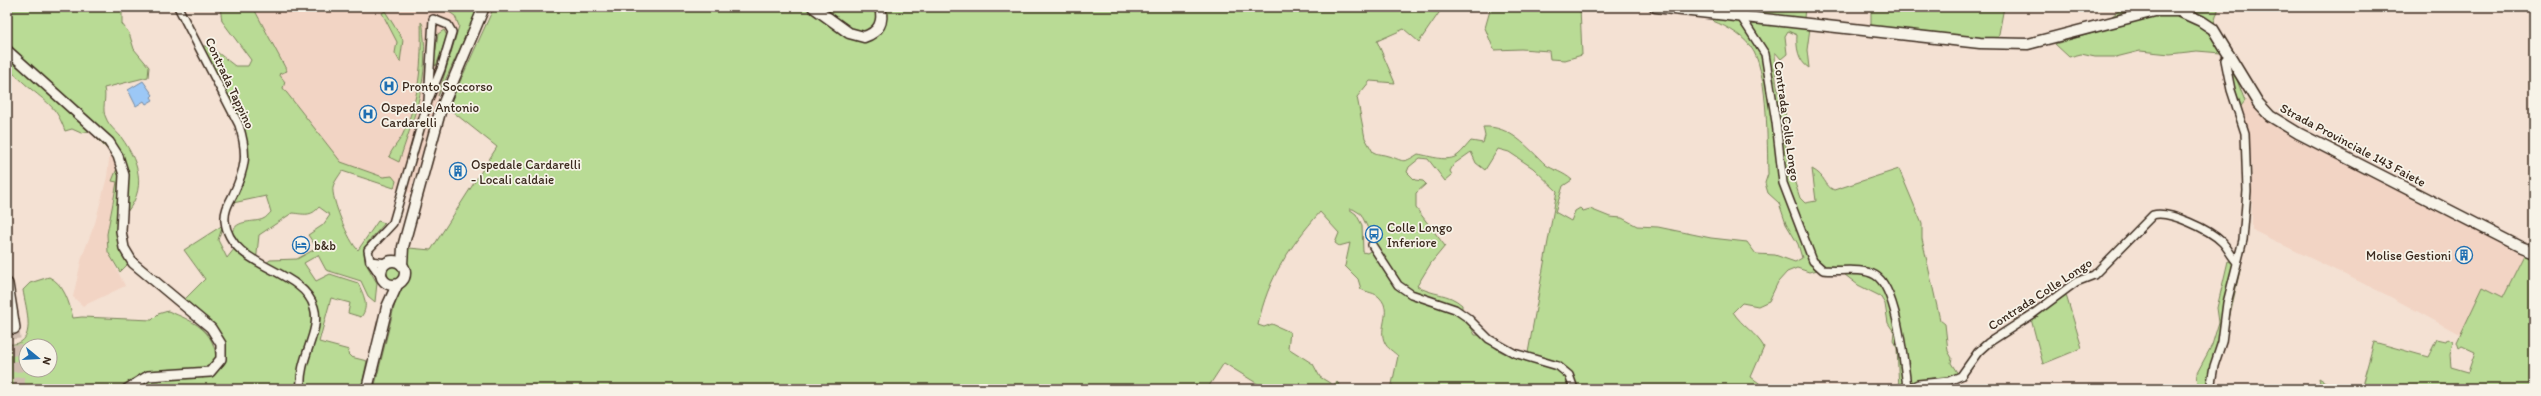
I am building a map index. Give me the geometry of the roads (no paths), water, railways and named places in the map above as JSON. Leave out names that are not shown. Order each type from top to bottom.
[{"type":"main road","points":[[367,389],[387,307],[389,282],[382,270],[394,263],[403,247],[440,112],[484,7]]},
{"type":"main road","points":[[813,7],[849,33],[864,36],[880,26],[883,18],[880,7]]},
{"type":"main road","name":"Strada Provinciale 143 Faiete","points":[[1654,7],[1975,43],[2028,44],[2155,11],[2173,10],[2190,15],[2213,29],[2230,54],[2258,103],[2270,116],[2304,136],[2521,247],[2534,252]]},
{"type":"main road","points":[[389,282],[405,276],[394,263]]},
{"type":"main road","points":[[7,284],[14,328]]},
{"type":"street","name":"Contrada Tappino","points":[[178,7],[239,125],[244,145],[245,165],[226,212],[229,234],[242,251],[302,290],[314,305],[317,317],[315,328],[300,370],[301,389]]},
{"type":"street","name":"Contrada Colle Longo","points":[[1741,17],[1765,54],[1776,122],[1783,183],[1813,261],[1823,270],[1868,272],[1881,279],[1888,293],[1900,334],[1907,388],[1918,384],[1955,380],[1961,376],[1978,352],[1988,343],[2033,314],[2076,282],[2094,275],[2153,215],[2159,213],[2169,215],[2217,237],[2237,262]]},
{"type":"street","points":[[389,282],[370,261],[368,250],[394,223],[428,101],[441,69],[452,32],[448,25],[433,19],[428,101]]},
{"type":"street","points":[[7,50],[109,142],[118,156],[124,175],[121,231],[124,248],[130,258],[161,288],[211,328],[220,344],[221,358],[210,372],[148,376],[127,389]]},
{"type":"street","points":[[2210,389],[2214,366],[2222,342],[2227,303],[2245,228],[2248,163],[2245,133],[2225,65],[2225,60],[2230,54]]},
{"type":"street","points":[[1372,245],[1398,286],[1412,294],[1455,309],[1468,318],[1489,339],[1514,353],[1558,366],[1569,375],[1574,389]]},
{"type":"street","points":[[370,261],[394,263]]},
{"type":"water","points":[[143,81],[153,95],[151,97],[153,100],[146,104],[144,101],[136,106],[128,90]]},
{"type":"tunnel","points":[[14,328],[20,389]]},
{"type":"place","name":"Pronto Soccorso","points":[[389,86]]},
{"type":"place","name":"Ospedale Antonio Cardarelli","points":[[368,114]]},
{"type":"place","name":"Ospedale Cardarelli - Locali caldaie","points":[[458,171]]},
{"type":"place","name":"Colle Longo Inferiore","points":[[1374,234]]},
{"type":"place","name":"b&b","points":[[301,245]]},
{"type":"place","name":"Molise Gestioni","points":[[2464,255]]}]
